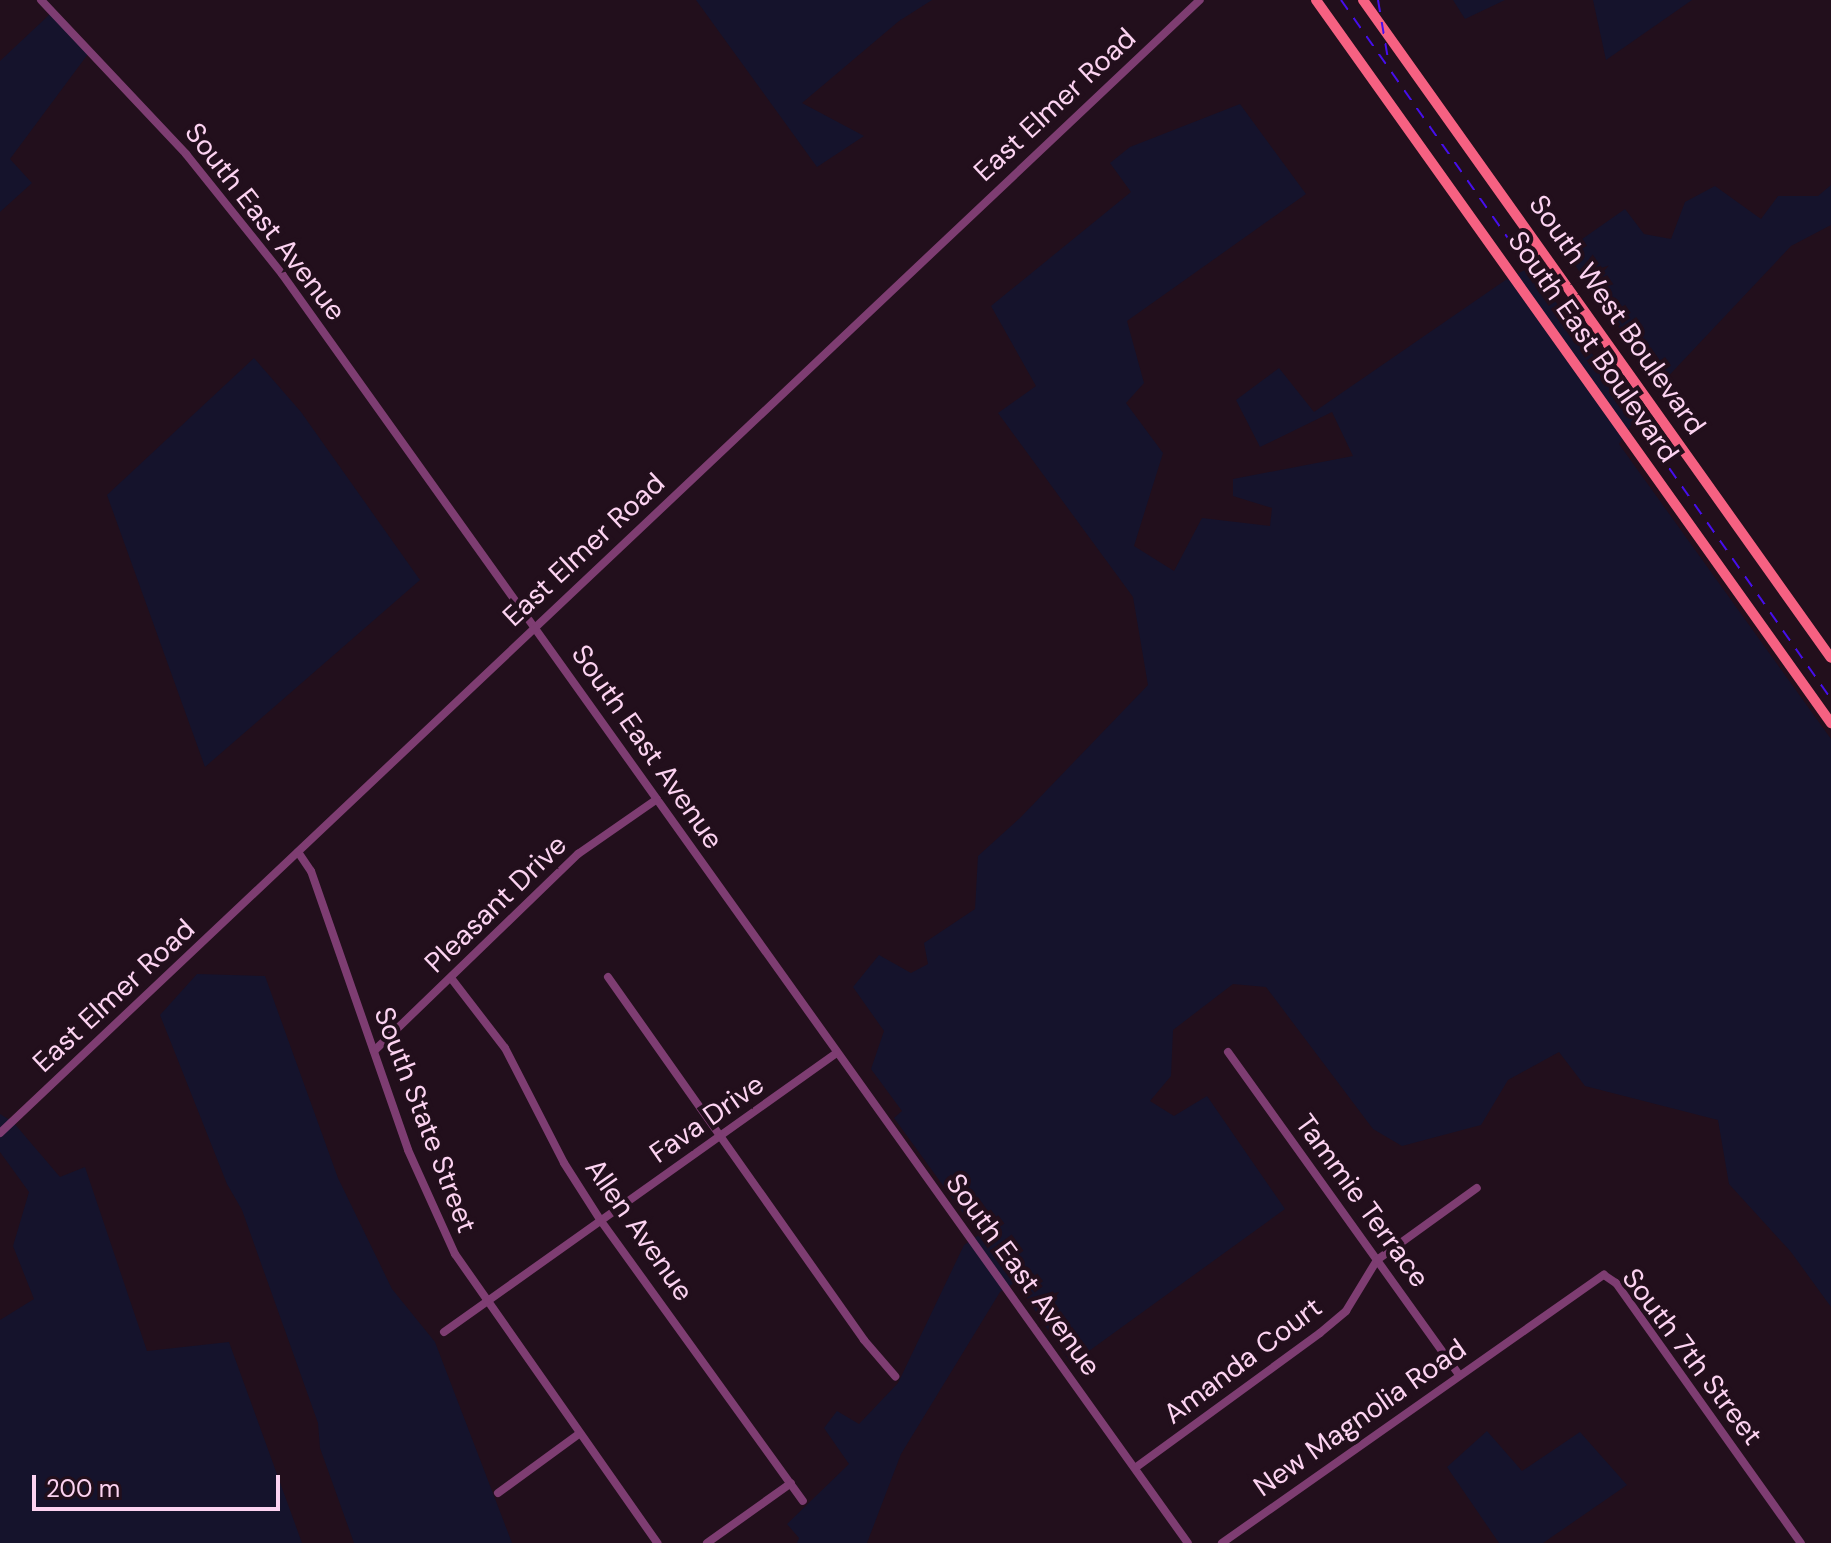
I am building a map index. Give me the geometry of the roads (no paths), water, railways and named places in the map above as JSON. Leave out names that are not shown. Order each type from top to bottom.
[{"type":"main road","name":"South East Boulevard","points":[[1316,0],[1831,723]]},
{"type":"main road","name":"South West Boulevard","points":[[1363,0],[1831,658]]},
{"type":"street","name":"South East Avenue","points":[[41,0],[186,154],[245,223],[1188,1543]]},
{"type":"street","name":"East Elmer Road","points":[[0,1133],[1200,0]]},
{"type":"street","name":"Pleasant Drive","points":[[374,1051],[578,854],[657,799]]},
{"type":"street","name":"South State Street","points":[[298,852],[311,871],[374,1051],[432,1205],[455,1254],[485,1303],[657,1543]]},
{"type":"street","points":[[608,977],[855,1327],[895,1376]]},
{"type":"street","name":"Allen Avenue","points":[[451,978],[505,1048],[564,1163],[601,1221],[803,1501]]},
{"type":"street","name":"Tammie Terrace","points":[[1228,1052],[1459,1375]]},
{"type":"street","name":"Fava Drive","points":[[444,1332],[837,1053]]},
{"type":"street","name":"Amanda Court","points":[[1135,1468],[1346,1311],[1377,1260],[1477,1188]]},
{"type":"street","name":"South 7th Street","points":[[1524,1329],[1596,1278],[1608,1275],[1801,1543]]},
{"type":"street","name":"New Magnolia Road","points":[[1222,1543],[1524,1329]]},
{"type":"street","points":[[498,1493],[579,1434]]},
{"type":"street","points":[[707,1543],[791,1483]]},
{"type":"railway","points":[[1341,0],[1831,699]]},
{"type":"railway","points":[[1378,0],[1388,59]]}]
